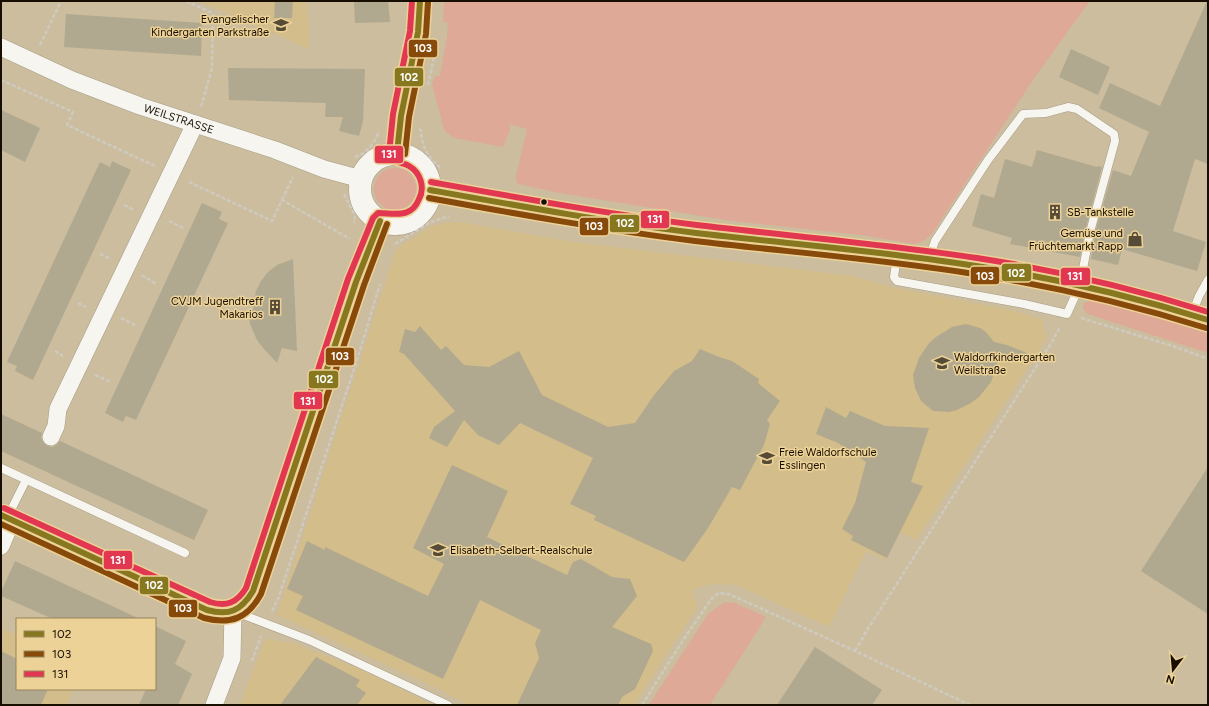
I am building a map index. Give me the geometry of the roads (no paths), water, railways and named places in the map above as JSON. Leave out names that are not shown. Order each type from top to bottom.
[{"type":"street","points":[[397,153],[401,116],[418,32],[420,1]]},
{"type":"street","name":"WEILSTRASSE","points":[[1,48],[114,97],[301,159],[324,169],[361,179]]},
{"type":"street","points":[[51,437],[56,426],[58,409],[195,124]]},
{"type":"street","points":[[397,153],[410,157],[421,165],[428,177],[430,190],[429,199],[425,208],[420,214],[405,223],[396,224],[373,218],[364,209],[360,194],[361,179],[367,167],[375,160],[389,154],[397,153]]},
{"type":"street","points":[[430,190],[688,232],[897,255],[1018,273],[1116,293],[1200,317]]},
{"type":"street","points":[[1,546],[7,518],[207,610],[222,613],[233,611],[245,603],[253,592],[370,246],[380,221]]},
{"type":"street","points":[[214,705],[232,658],[233,611]]},
{"type":"lane","points":[[897,255],[894,277],[897,281],[1024,304],[1067,314],[1080,285],[1090,232],[1115,138],[1112,133],[1071,106],[1046,113],[1023,114],[988,160],[935,241],[929,259]]},
{"type":"lane","points":[[1200,317],[1199,296],[1208,280]]},
{"type":"lane","points":[[1,468],[185,553]]},
{"type":"lane","points":[[7,518],[26,480]]},
{"type":"lane","points":[[233,611],[309,640],[448,705]]},
{"type":"place","name":"Evangelischer Kindergarten Parkstraße","points":[[281,25]]},
{"type":"place","name":"SB-Tankstelle","points":[[1055,212]]},
{"type":"place","name":"Gemüse und Früchtemarkt Rapp","points":[[1135,239]]},
{"type":"place","name":"CVJM Jugendtreff Makarios","points":[[275,307]]},
{"type":"place","name":"Waldorfkindergarten Weilstraße","points":[[942,363]]},
{"type":"place","name":"Freie Waldorfschule Esslingen","points":[[767,458]]},
{"type":"place","name":"Elisabeth-Selbert-Realschule","points":[[438,550]]}]
